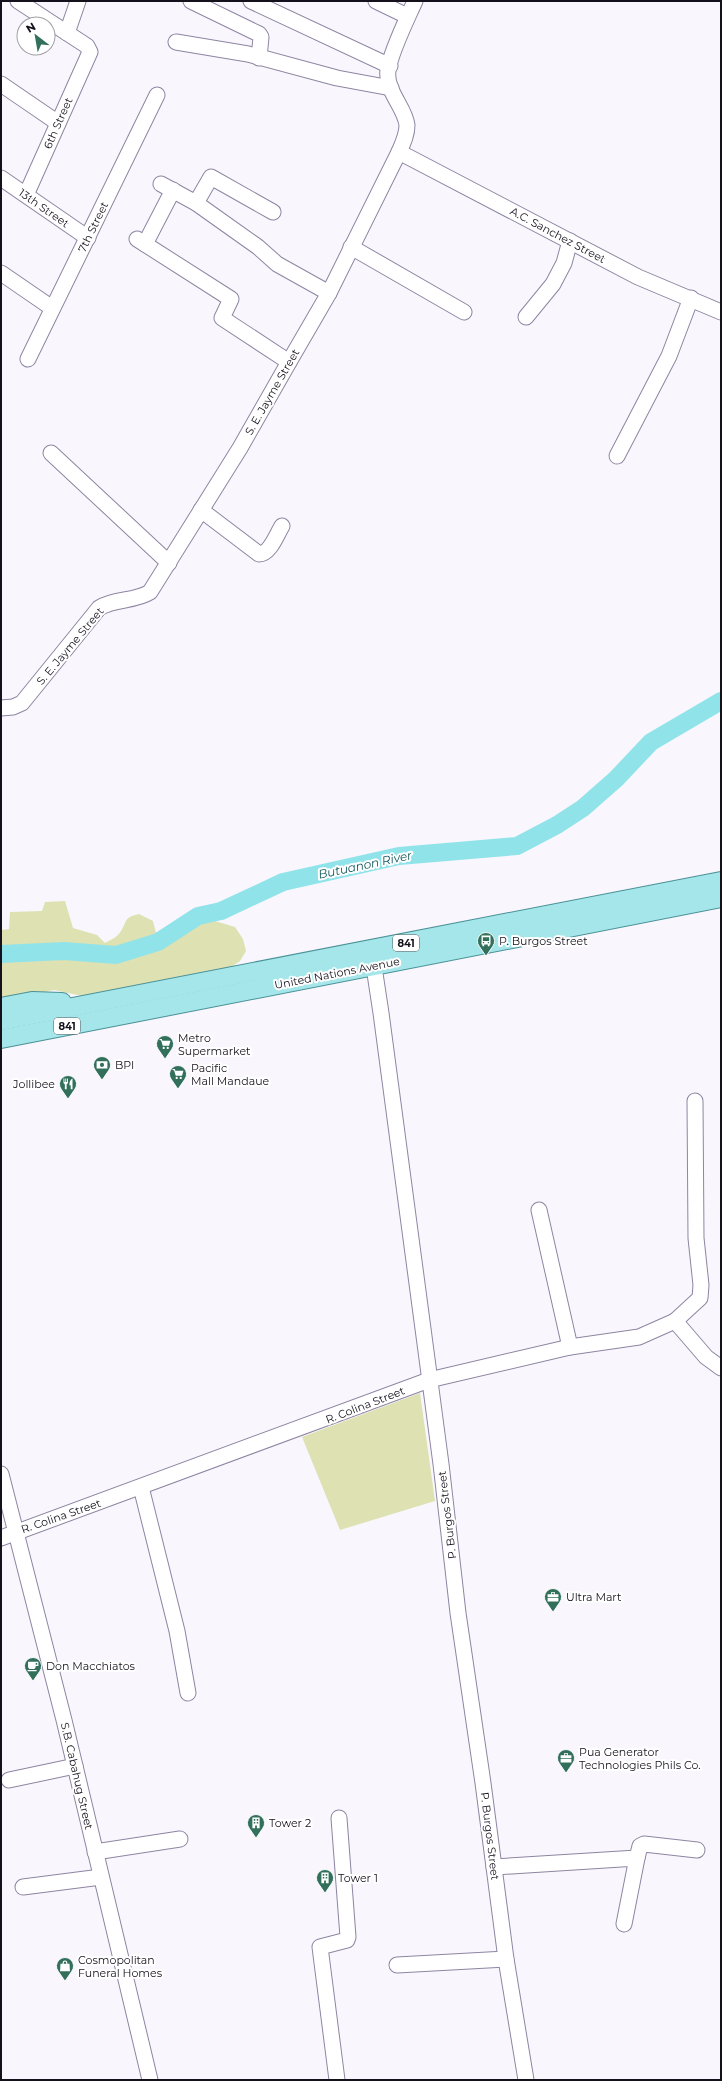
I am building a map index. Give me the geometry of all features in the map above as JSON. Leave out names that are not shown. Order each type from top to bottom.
[{"type":"main road","name":"United Nations Avenue","points":[[1,1039],[721,881]]},
{"type":"main road","name":"United Nations Avenue","points":[[1,1021],[91,1004],[372,958],[721,898]]},
{"type":"main road","points":[[1,1007],[32,1001],[91,1004]]},
{"type":"street","points":[[18,1],[66,33],[78,1]]},
{"type":"street","points":[[191,1],[259,34],[261,37],[258,58]]},
{"type":"street","points":[[251,1],[390,66]]},
{"type":"street","points":[[376,1],[407,16]]},
{"type":"street","name":"S. E. Jayme Street","points":[[1,708],[13,707],[22,702],[99,608],[107,603],[134,599],[150,592],[290,362],[328,293],[399,152],[406,133],[407,124],[391,88],[388,71],[407,16],[415,1]]},
{"type":"street","name":"6th Street","points":[[26,195],[90,52],[87,46],[66,33]]},
{"type":"street","points":[[176,42],[258,58],[337,78],[391,88]]},
{"type":"street","points":[[1,84],[58,122]]},
{"type":"street","name":"7th Street","points":[[28,359],[157,95]]},
{"type":"street","name":"A.C. Sanchez Street","points":[[399,152],[638,277],[721,312]]},
{"type":"street","points":[[196,203],[211,177],[273,212]]},
{"type":"street","name":"13th Street","points":[[1,178],[88,238]]},
{"type":"street","points":[[290,362],[222,318],[231,299],[141,242],[167,187],[196,203],[258,247],[277,264],[328,293]]},
{"type":"street","points":[[526,317],[553,284],[564,263],[570,242]]},
{"type":"street","points":[[351,247],[464,312]]},
{"type":"street","points":[[1,273],[52,308]]},
{"type":"street","points":[[617,456],[669,356],[690,298]]},
{"type":"street","points":[[51,453],[169,563]]},
{"type":"street","points":[[201,510],[259,554],[263,554],[268,550],[282,526]]},
{"type":"street","name":"P. Burgos Street","points":[[372,958],[429,1380],[458,1613],[506,1959],[526,2080]]},
{"type":"street","points":[[695,1101],[696,1238],[701,1285],[700,1298],[675,1322],[706,1357],[721,1368]]},
{"type":"street","points":[[539,1210],[570,1348]]},
{"type":"street","name":"R. Colina Street","points":[[1,1538],[429,1380],[570,1348],[639,1337],[675,1322]]},
{"type":"street","name":"S.B. Cabahug Street","points":[[1,1474],[75,1766],[150,2080]]},
{"type":"street","points":[[141,1487],[178,1631],[188,1693]]},
{"type":"street","points":[[9,1780],[75,1766]]},
{"type":"street","points":[[337,2080],[320,1947],[347,1940],[348,1937],[339,1818]]},
{"type":"street","points":[[95,1852],[180,1839]]},
{"type":"street","points":[[624,1924],[640,1846],[644,1844],[697,1850]]},
{"type":"street","points":[[494,1867],[638,1858]]},
{"type":"street","points":[[23,1887],[101,1877]]},
{"type":"street","points":[[397,1965],[506,1959]]},
{"type":"green space","points":[[65,901],[73,928],[97,935],[105,943],[118,935],[128,918],[139,914],[153,921],[156,933],[163,936],[208,919],[235,927],[243,939],[246,951],[240,961],[231,967],[87,997],[54,990],[1,1001],[1,930],[9,929],[10,912],[42,911],[45,902]]},
{"type":"green space","points":[[420,1393],[435,1501],[340,1530],[302,1437]]},
{"type":"waterway","name":"Butuanon River","points":[[1,954],[64,951],[116,955],[158,942],[198,916],[221,911],[283,882],[399,856],[517,846],[557,825],[583,808],[616,779],[651,742],[721,701]]},
{"type":"place","name":"P. Burgos Street","points":[[486,956]]},
{"type":"place","name":"Metro Supermarket","points":[[165,1059]]},
{"type":"place","name":"BPI","points":[[102,1080]]},
{"type":"place","name":"Pacific Mall Mandaue","points":[[178,1089]]},
{"type":"place","name":"Jollibee","points":[[68,1099]]},
{"type":"place","name":"Ultra Mart","points":[[553,1612]]},
{"type":"place","name":"Don Macchiatos","points":[[33,1681]]},
{"type":"place","name":"Pua Generator Technologies Phils Co.","points":[[566,1773]]},
{"type":"place","name":"Tower 2","points":[[256,1838]]},
{"type":"place","name":"Tower 1","points":[[325,1893]]},
{"type":"place","name":"Cosmopolitan Funeral Homes","points":[[65,1981]]}]
